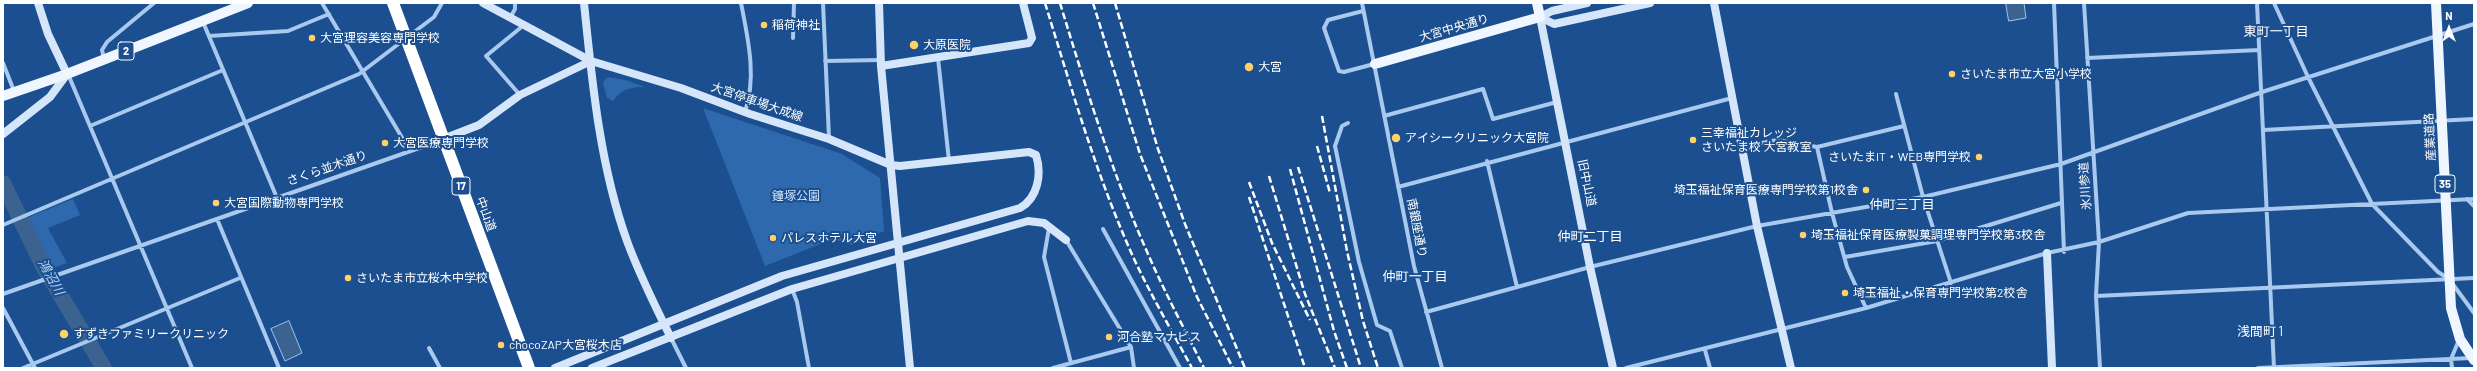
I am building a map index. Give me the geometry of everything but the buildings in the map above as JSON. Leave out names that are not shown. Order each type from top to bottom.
[{"type":"highway","name":"中山道","points":[[393,3],[529,368]]},
{"type":"main road","name":"2","points":[[3,96],[67,74],[203,22],[248,3]]},
{"type":"main road","name":"旧中山道","points":[[1537,3],[1540,17]]},
{"type":"main road","name":"産業道路","points":[[2436,3],[2449,279],[2453,319],[2460,338],[2474,359]]},
{"type":"main road","name":"大宮中央通り","points":[[1375,64],[1540,17]]},
{"type":"street","points":[[38,3],[48,34],[90,126],[192,368]]},
{"type":"street","points":[[104,59],[102,50],[108,42],[154,3]]},
{"type":"street","points":[[322,3],[410,151]]},
{"type":"street","points":[[3,225],[363,72],[434,16],[442,3]]},
{"type":"street","name":"大宮停車場大成線","points":[[482,3],[590,61],[681,88],[745,112],[829,139],[891,165],[900,166],[1022,152],[1029,152],[1036,156],[1040,172],[1038,182],[1026,205],[1013,211],[897,242]]},
{"type":"street","points":[[510,18],[515,9],[515,3]]},
{"type":"street","points":[[584,3],[598,120],[614,199],[627,241],[670,338],[686,368]]},
{"type":"street","points":[[741,3],[751,77],[751,94],[745,112]]},
{"type":"street","points":[[793,38],[794,3]]},
{"type":"street","points":[[823,3],[829,139]]},
{"type":"street","points":[[879,3],[881,63],[910,368]]},
{"type":"street","points":[[825,61],[881,63],[938,58],[1029,43],[1032,38],[1023,3]]},
{"type":"street","name":"南銀座通り","points":[[1362,3],[1375,64],[1377,87],[1414,266],[1442,368]]},
{"type":"street","name":"大宮中央通り","points":[[1540,17],[1552,11],[1587,3]]},
{"type":"street","points":[[1540,17],[1554,24],[1650,3]]},
{"type":"street","points":[[1714,3],[1758,226],[1791,368]]},
{"type":"street","name":"氷川参道","points":[[2054,3],[2064,250]]},
{"type":"street","name":"氷川参道","points":[[2084,3],[2092,152],[2099,242],[2096,296],[2100,368]]},
{"type":"street","points":[[2257,3],[2274,368]]},
{"type":"street","points":[[2274,3],[2308,77],[2372,204],[2438,272],[2449,279],[2474,312]]},
{"type":"street","points":[[1363,11],[1328,20],[1324,28],[1339,71],[1344,72],[1375,64]]},
{"type":"street","points":[[209,36],[288,31],[329,14]]},
{"type":"street","name":"旧中山道","points":[[1540,17],[1590,267],[1613,368]]},
{"type":"street","points":[[203,22],[276,198]]},
{"type":"street","points":[[1426,312],[1590,267],[1758,226],[1923,197],[2060,164],[2262,92],[2474,24]]},
{"type":"street","points":[[520,95],[486,56],[524,26]]},
{"type":"street","points":[[2087,58],[2259,50]]},
{"type":"street","points":[[938,58],[949,161]]},
{"type":"street","name":"さくら並木通り","points":[[3,294],[410,151],[479,125],[520,95],[590,61]]},
{"type":"street","points":[[3,63],[14,91]]},
{"type":"street","points":[[90,126],[223,70]]},
{"type":"street","points":[[3,134],[50,97],[67,74]]},
{"type":"street","points":[[1383,115],[1483,89],[1493,119],[1557,102]]},
{"type":"street","points":[[1896,94],[1923,197],[1950,283]]},
{"type":"street","points":[[1398,187],[1487,161],[1732,98]]},
{"type":"street","points":[[2263,130],[2474,119]]},
{"type":"street","points":[[1348,123],[1342,126],[1335,146],[1345,199],[1370,304],[1378,325],[1390,331],[1402,368]]},
{"type":"street","points":[[1742,147],[1777,140],[1817,147],[1904,126]]},
{"type":"street","points":[[1817,147],[1832,213],[1845,258],[1866,308]]},
{"type":"street","points":[[1487,161],[1517,287]]},
{"type":"street","points":[[2467,199],[2474,206]]},
{"type":"street","points":[[1626,368],[1705,350],[1866,308],[2046,253],[2099,242],[2188,214],[2474,199]]},
{"type":"street","points":[[1845,258],[1937,241],[2062,203]]},
{"type":"street","points":[[217,219],[278,368]]},
{"type":"street","points":[[592,368],[792,290],[1028,221],[1039,221],[1049,226],[1066,240],[1131,348],[1134,368]]},
{"type":"street","points":[[1049,226],[1044,257],[1071,363]]},
{"type":"street","points":[[1103,229],[1180,368]]},
{"type":"street","points":[[555,368],[782,276],[897,242]]},
{"type":"street","points":[[2046,253],[2052,368]]},
{"type":"street","points":[[23,368],[89,339],[240,278]]},
{"type":"street","points":[[2096,296],[2474,278]]},
{"type":"street","points":[[792,290],[797,302],[809,368]]},
{"type":"street","points":[[3,308],[35,368]]},
{"type":"street","points":[[2452,368],[2451,359],[2460,338]]},
{"type":"street","points":[[428,348],[440,368]]},
{"type":"street","points":[[1053,368],[1131,348]]},
{"type":"street","points":[[1705,350],[1710,368]]},
{"type":"street","points":[[2258,368],[2474,359]]},
{"type":"green space","points":[[608,77],[625,80],[645,87],[623,91],[613,101],[607,98],[603,82]]},
{"type":"green space","name":"鐘塚公園","points":[[703,108],[842,154],[880,178],[884,231],[852,245],[833,239],[765,266]]},
{"type":"green space","points":[[73,199],[80,215],[48,228],[67,263],[51,269],[24,219]]},
{"type":"shaded area","points":[[2006,3],[2024,3],[2026,18],[2009,21]]},
{"type":"shaded area","points":[[289,321],[302,353],[285,361],[271,329]]},
{"type":"waterway","name":"鴻沼川","points":[[3,183],[43,266],[104,368]]},
{"type":"railway","points":[[1045,3],[1086,134],[1121,230],[1148,288],[1192,368]]},
{"type":"railway","points":[[1060,3],[1090,98],[1123,193],[1155,269],[1204,368]]},
{"type":"railway","points":[[1093,3],[1140,154],[1197,297],[1233,368]]},
{"type":"railway","points":[[1115,3],[1158,149],[1185,224],[1245,368]]},
{"type":"railway","points":[[1322,116],[1347,251],[1363,321],[1378,368]]},
{"type":"railway","points":[[1317,146],[1330,193]]},
{"type":"railway","points":[[1298,167],[1361,368]]},
{"type":"railway","points":[[1290,169],[1334,331],[1347,368]]},
{"type":"railway","points":[[1269,176],[1305,294],[1335,368]]},
{"type":"railway","points":[[1249,182],[1272,243],[1310,320]]},
{"type":"railway","points":[[1249,197],[1305,368]]},
{"type":"place","name":"稲荷神社","points":[[764,25]]},
{"type":"place","name":"大宮理容美容専門学校","points":[[312,38]]},
{"type":"place","name":"大原医院","points":[[914,45]]},
{"type":"place","name":"大宮","points":[[1249,67]]},
{"type":"place","name":"さいたま市立大宮小学校","points":[[1952,74]]},
{"type":"place","name":"アイシークリニック大宮院","points":[[1396,138]]},
{"type":"place","name":"三幸福祉カレッジ さいたま校 大宮教室","points":[[1693,140]]},
{"type":"place","name":"大宮医療専門学校","points":[[385,143]]},
{"type":"place","name":"さいたまIT・WEB専門学校","points":[[1979,157]]},
{"type":"place","name":"埼玉福祉保育医療専門学校第1校舎","points":[[1866,190]]},
{"type":"place","name":"大宮国際動物専門学校","points":[[216,203]]},
{"type":"place","name":"埼玉福祉保育医療製菓調理専門学校第3校舎","points":[[1803,235]]},
{"type":"place","name":"パレスホテル大宮","points":[[773,238]]},
{"type":"place","name":"さいたま市立桜木中学校","points":[[348,278]]},
{"type":"place","name":"埼玉福祉・保育専門学校第2校舎","points":[[1845,293]]},
{"type":"place","name":"すずきファミリークリニック","points":[[64,334]]},
{"type":"place","name":"河合塾マナビス","points":[[1109,337]]},
{"type":"place","name":"chocoZAP大宮桜木店","points":[[501,345]]},
{"type":"district","name":"東町一丁目","points":[[2276,32]]},
{"type":"district","name":"仲町三丁目","points":[[1902,205]]},
{"type":"district","name":"仲町二丁目","points":[[1590,237]]},
{"type":"district","name":"仲町一丁目","points":[[1415,277]]},
{"type":"district","name":"浅間町 1","points":[[2260,332]]}]
